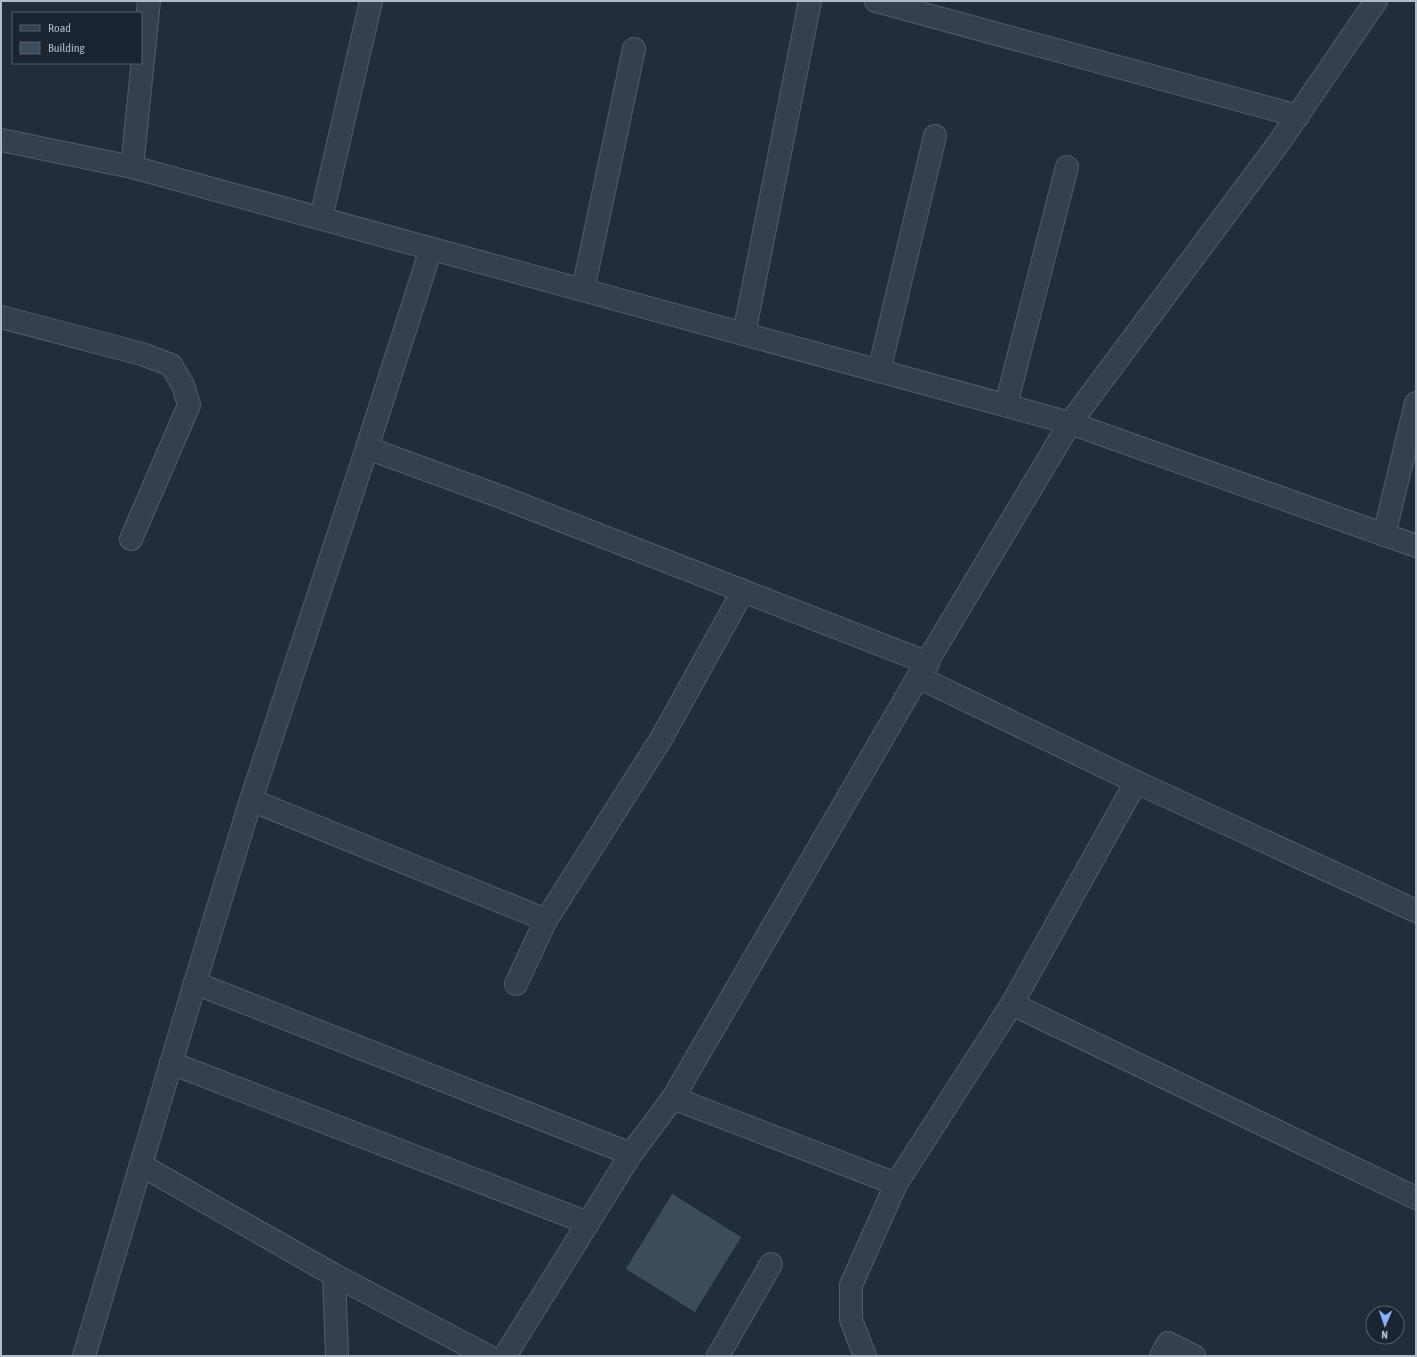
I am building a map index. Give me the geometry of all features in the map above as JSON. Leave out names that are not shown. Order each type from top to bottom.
[{"type":"street","points":[[132,167],[149,1]]},
{"type":"street","points":[[320,218],[371,1]]},
{"type":"street","points":[[744,334],[810,1]]},
{"type":"street","points":[[876,1],[1298,116]]},
{"type":"street","points":[[505,1356],[631,1154],[673,1098],[923,670],[1070,423],[1298,116],[1376,1]]},
{"type":"street","points":[[583,290],[634,49]]},
{"type":"street","points":[[879,371],[935,136]]},
{"type":"street","points":[[1,140],[132,167],[1070,423],[1416,546]]},
{"type":"street","points":[[1006,405],[1067,167]]},
{"type":"street","points":[[84,1356],[251,800],[431,249]]},
{"type":"street","points":[[1,317],[142,354],[171,365],[183,385],[189,405],[131,539]]},
{"type":"street","points":[[1384,535],[1416,403]]},
{"type":"street","points":[[367,448],[504,498],[743,591],[923,670],[1136,782],[1416,911]]},
{"type":"street","points":[[516,984],[546,920],[662,739],[743,591]]},
{"type":"street","points":[[865,1356],[851,1320],[851,1285],[894,1190],[1012,1004],[1136,782]]},
{"type":"street","points":[[251,800],[546,920]]},
{"type":"street","points":[[195,984],[631,1154]]},
{"type":"street","points":[[1012,1004],[1416,1198]]},
{"type":"street","points":[[171,1064],[588,1223]]},
{"type":"street","points":[[673,1098],[894,1190]]},
{"type":"street","points":[[141,1165],[334,1275],[488,1356]]},
{"type":"street","points":[[718,1356],[772,1264]]},
{"type":"street","points":[[334,1275],[337,1356]]},
{"type":"street","points":[[1161,1356],[1168,1343],[1194,1356]]},
{"type":"building","points":[[672,1193],[742,1237],[695,1313],[625,1269]]}]
